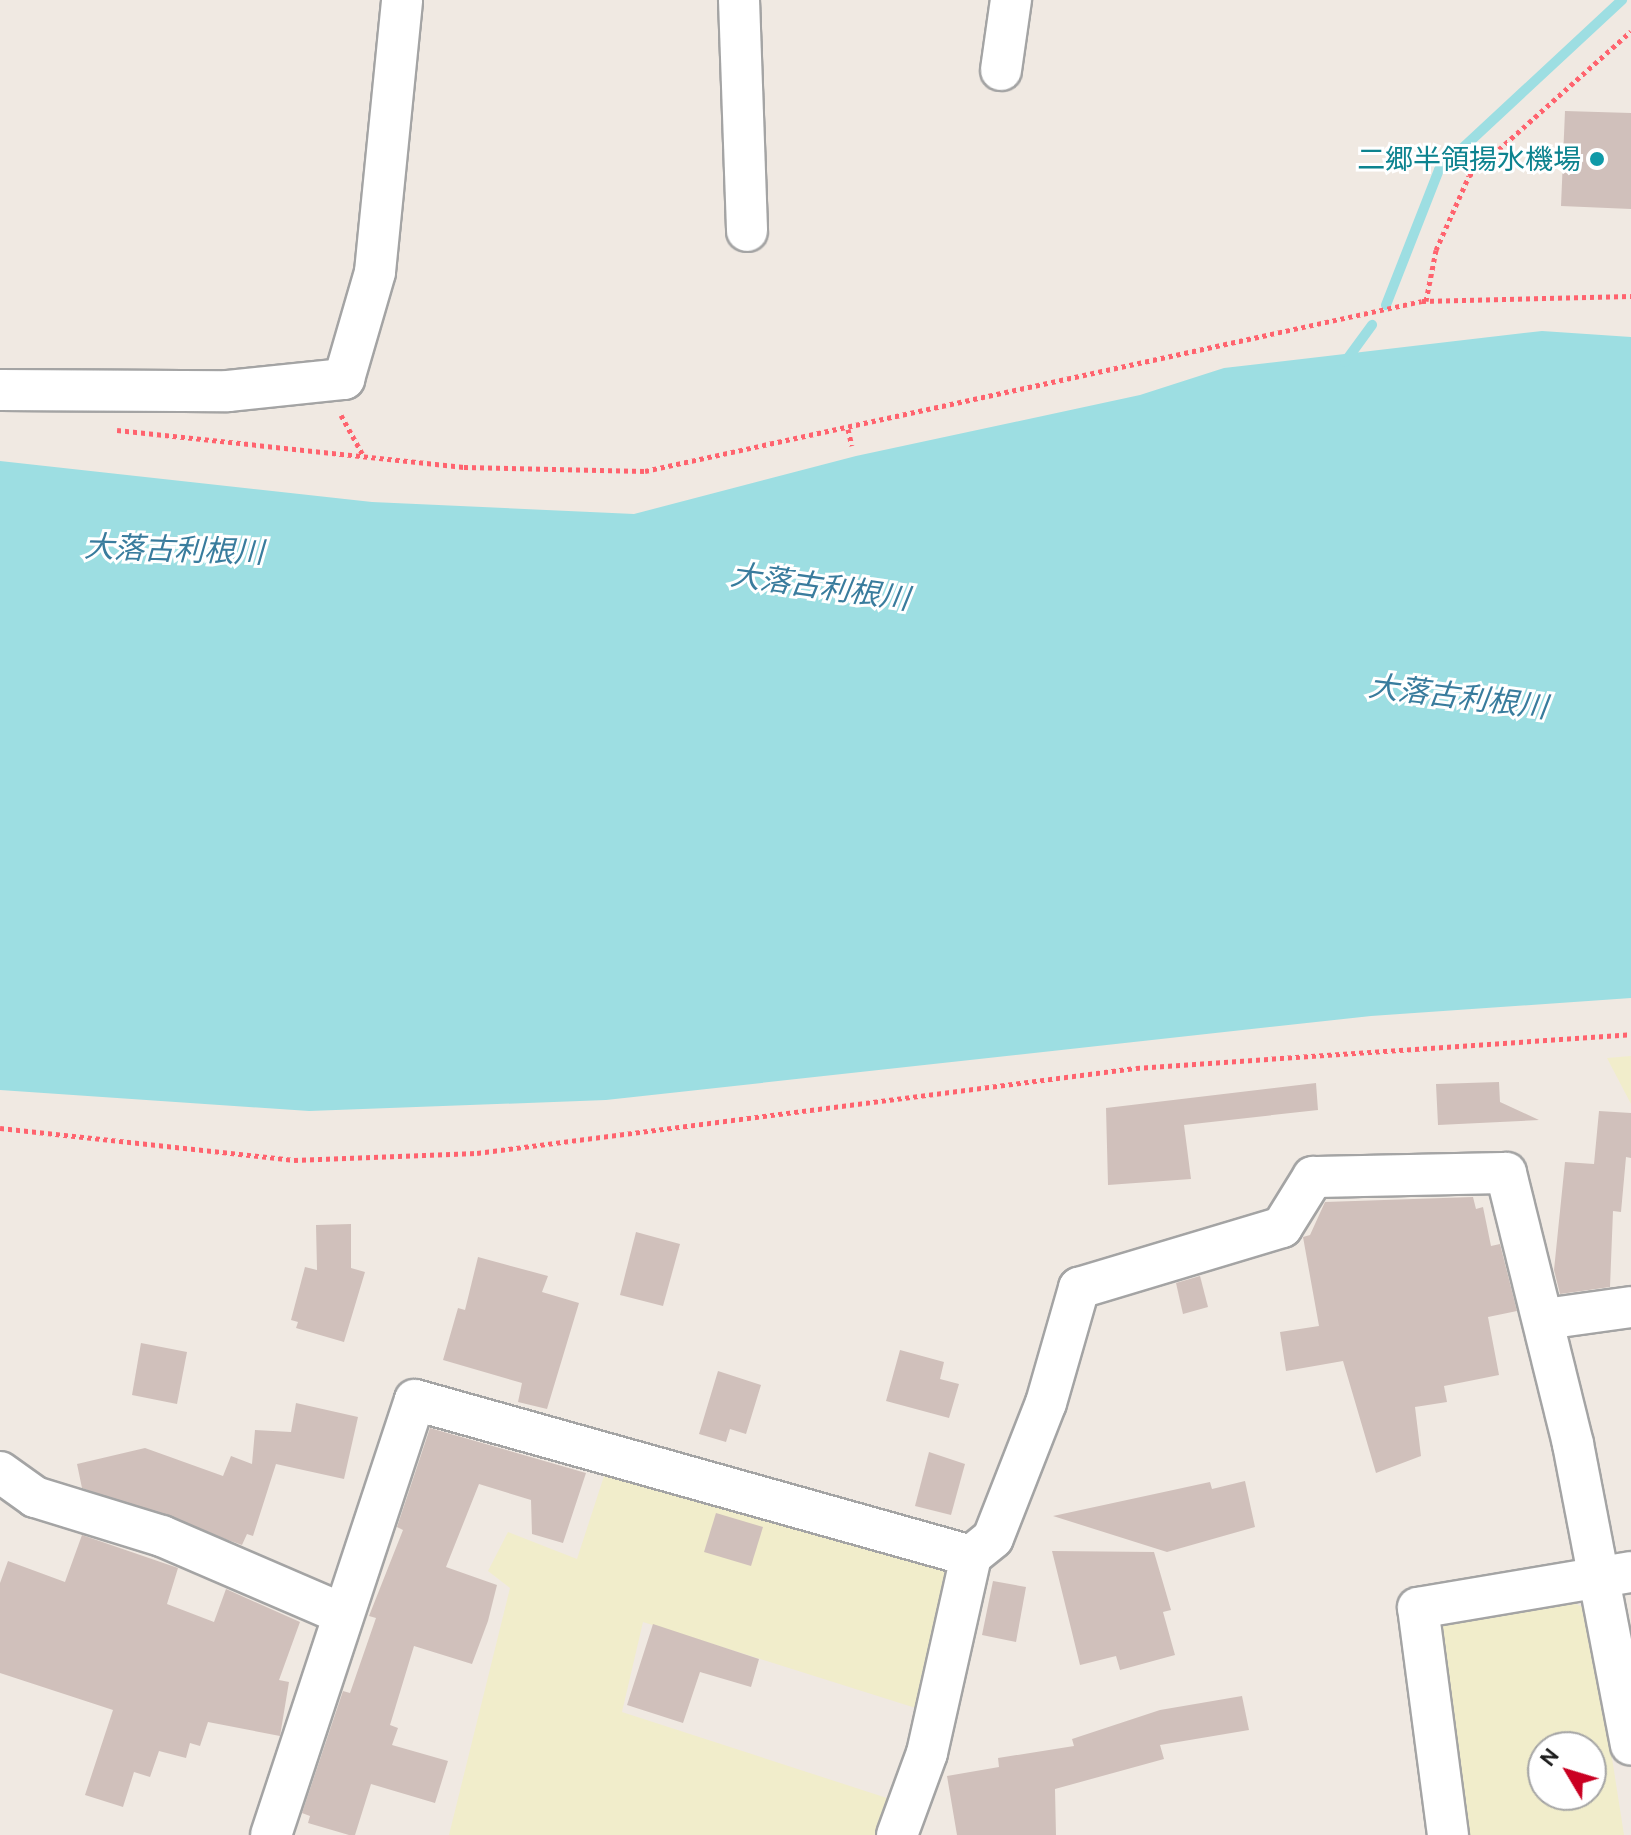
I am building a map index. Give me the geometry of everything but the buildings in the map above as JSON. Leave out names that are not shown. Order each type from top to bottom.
[{"type":"street","points":[[0,390],[228,391],[344,379],[375,272],[402,0]]},
{"type":"street","points":[[739,0],[747,231]]},
{"type":"street","points":[[1001,70],[1011,0]]},
{"type":"street","points":[[897,1835],[927,1753],[971,1556],[993,1538],[1046,1403],[1079,1288],[1282,1227],[1313,1177],[1506,1173],[1616,1576],[1631,1744]]},
{"type":"street","points":[[1545,1319],[1631,1307]]},
{"type":"street","points":[[271,1835],[341,1613],[415,1400],[971,1556]]},
{"type":"street","points":[[0,1472],[35,1497],[162,1536],[341,1613]]},
{"type":"street","points":[[1448,1835],[1418,1608],[1616,1576]]},
{"type":"path","points":[[1426,301],[1436,250],[1469,176],[1631,31]]},
{"type":"path","points":[[105,429],[464,467],[582,473],[645,471],[1426,301],[1631,296]]},
{"type":"path","points":[[848,429],[852,446]]},
{"type":"path","points":[[0,1128],[294,1160],[477,1153],[1136,1068],[1631,1034]]},
{"type":"shaded area","points":[[1631,1056],[1631,1104],[1607,1058]]},
{"type":"shaded area","points":[[605,1473],[948,1571],[922,1710],[643,1622],[622,1712],[890,1799],[876,1835],[449,1835],[510,1588],[488,1571],[508,1532],[577,1559]]},
{"type":"shaded area","points":[[1574,1603],[1589,1610],[1624,1835],[1456,1835],[1428,1649],[1441,1623]]},
{"type":"water","name":"大落古利根川","points":[[1542,331],[1631,337],[1631,998],[1371,1016],[606,1100],[309,1111],[0,1090],[0,461],[372,502],[634,514],[856,456],[1140,395],[1224,368]]},
{"type":"waterway","points":[[1386,305],[1439,170],[1622,0]]},
{"type":"waterway","points":[[1345,362],[1372,325]]},
{"type":"place","name":"二郷半領揚水機場","points":[[1597,159]]}]
